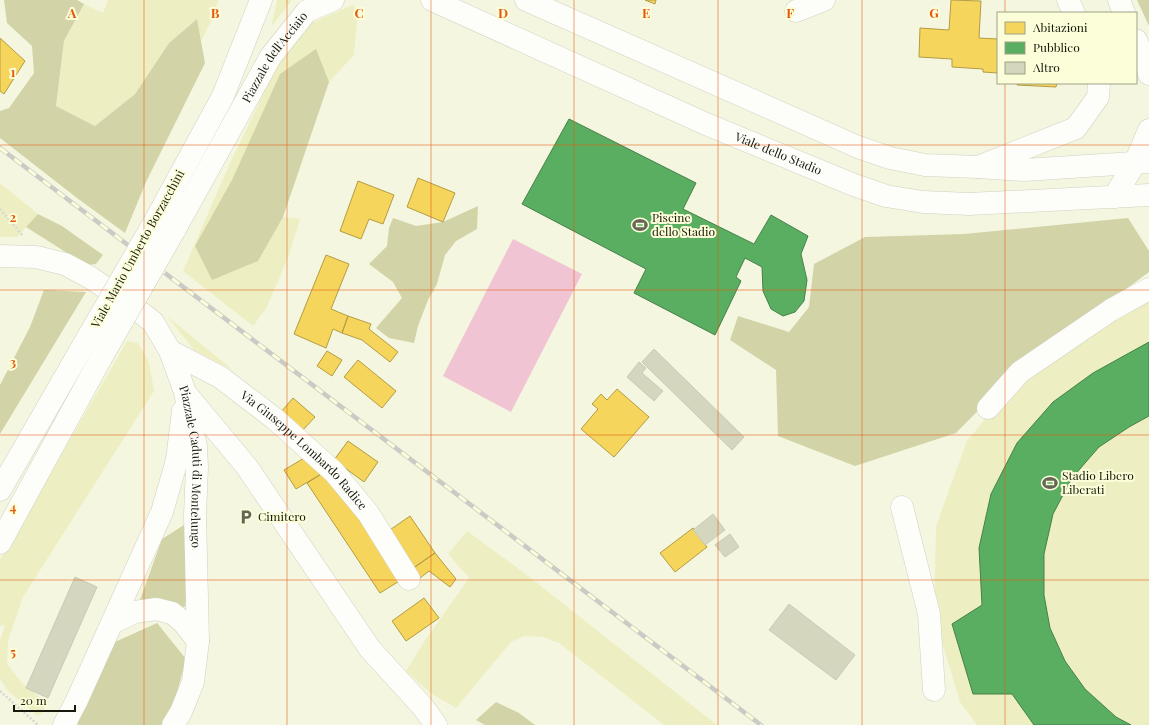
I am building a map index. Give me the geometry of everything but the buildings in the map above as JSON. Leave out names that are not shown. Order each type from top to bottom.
[{"type":"main road","name":"Piazzale dell'Acciaio","points":[[241,108],[271,56],[307,11],[333,0]]},
{"type":"main road","name":"Viale dello Stadio","points":[[432,0],[706,124],[854,185],[886,196],[923,202],[969,204],[1149,195]]},
{"type":"main road","points":[[526,0],[858,147],[890,158],[925,165],[1024,170],[1142,163]]},
{"type":"main road","points":[[796,11],[824,0]]},
{"type":"main road","points":[[1068,0],[1074,12]]},
{"type":"main road","points":[[1119,0],[1124,12]]},
{"type":"main road","name":"Viale Mario Umberto Borzacchini","points":[[0,490],[155,221],[223,96],[258,3]]},
{"type":"main road","points":[[1137,42],[1148,69]]},
{"type":"main road","points":[[978,167],[1076,128],[1098,97],[1099,84]]},
{"type":"main road","name":"Viale Mario Umberto Borzacchini","points":[[0,543],[101,358],[174,231],[241,108]]},
{"type":"main road","points":[[1114,196],[1142,163],[1149,130]]},
{"type":"main road","points":[[0,256],[36,257],[65,264],[91,278],[153,322],[170,351],[185,392],[247,467],[370,649],[423,707],[436,725]]},
{"type":"main road","points":[[988,408],[1020,372],[1111,310],[1149,289]]},
{"type":"main road","name":"Via Giuseppe Lombardo Radice","points":[[170,351],[220,377],[274,419],[334,472],[368,513],[409,579]]},
{"type":"main road","name":"Piazzale Caduti di Montelungo","points":[[64,725],[77,700],[162,512],[177,460],[185,392]]},
{"type":"main road","name":"Piazzale Caduti di Montelungo","points":[[175,724],[193,682],[198,641],[195,515],[196,447],[185,392]]},
{"type":"main road","points":[[902,507],[929,614],[934,690]]},
{"type":"main road","points":[[112,623],[135,612],[156,609],[172,613],[184,622],[198,641]]},
{"type":"main road","name":"Piazzale Caduti di Montelungo","points":[[77,700],[79,725]]},
{"type":"path","points":[[0,209],[21,233],[36,257]]},
{"type":"path","points":[[0,691],[38,725]]},
{"type":"green space","points":[[4,0],[77,0],[84,4],[64,41],[56,106],[95,126],[135,94],[169,43],[197,19],[205,63],[146,182],[125,233],[0,138],[0,111],[9,108],[34,73],[32,46],[7,23]]},
{"type":"green space","points":[[108,0],[218,0],[215,14],[201,41],[197,19],[169,43],[135,94],[95,126],[56,106],[64,41],[84,4],[103,13]]},
{"type":"green space","points":[[277,0],[292,0],[271,27]]},
{"type":"green space","points":[[1137,0],[1149,0],[1149,26]]},
{"type":"green space","points":[[353,5],[358,11],[354,55],[329,82],[283,217],[300,219],[289,255],[267,307],[253,326],[183,271],[230,163],[279,62],[309,24]]},
{"type":"green space","points":[[316,49],[329,82],[283,217],[258,261],[212,280],[195,246],[232,180],[280,74]]},
{"type":"green space","points":[[0,183],[38,214],[17,237],[0,237]]},
{"type":"green space","points":[[478,206],[477,229],[456,241],[445,255],[437,284],[428,300],[418,326],[414,343],[389,338],[376,328],[402,298],[393,282],[369,264],[387,246],[389,228],[393,218],[416,226],[443,222]]},
{"type":"green space","points":[[38,214],[62,226],[103,255],[96,264],[86,265],[26,227]]},
{"type":"green space","points":[[1128,218],[1149,251],[1149,272],[1021,367],[956,433],[855,466],[778,436],[776,370],[730,340],[738,316],[789,332],[809,307],[814,264],[865,237],[964,234]]},
{"type":"green space","points":[[44,290],[86,292],[0,434],[0,385],[30,327]]},
{"type":"green space","name":"Stadio Libero Liberati","points":[[1149,302],[1149,725],[977,725],[960,702],[934,616],[936,526],[967,441],[1024,372],[1101,325]]},
{"type":"green space","points":[[167,316],[233,370],[194,350]]},
{"type":"green space","points":[[127,341],[138,343],[149,362],[154,391],[23,597],[8,641],[7,664],[22,683],[45,702],[44,711],[38,716],[8,691],[0,679],[0,640],[5,625],[0,626],[0,560]]},
{"type":"green space","points":[[184,525],[190,578],[185,607],[140,600],[162,539]]},
{"type":"green space","points":[[467,531],[523,572],[717,725],[664,725],[559,643],[543,637],[524,636],[511,642],[456,708],[430,693],[406,671],[424,642],[469,578],[448,554]]},
{"type":"green space","points":[[157,623],[186,659],[167,725],[78,725],[75,715],[115,642]]},
{"type":"green space","points":[[496,702],[519,713],[535,725],[485,725],[476,720]]},
{"type":"shaded area","points":[[513,239],[582,274],[511,412],[443,376]]},
{"type":"railway","points":[[0,148],[761,725]]},
{"type":"place","name":"Piscine dello Stadio","points":[[640,225]]},
{"type":"place","name":"Stadio Libero Liberati","points":[[1050,483]]},
{"type":"place","name":"Cimitero","points":[[246,517]]}]
